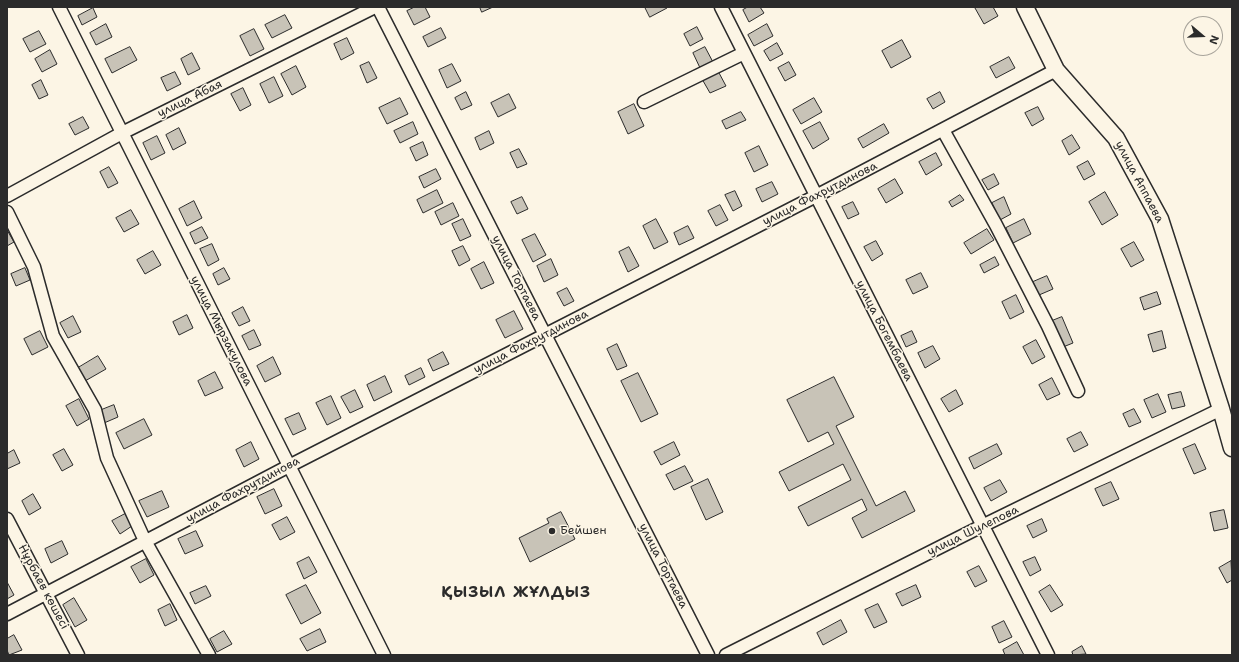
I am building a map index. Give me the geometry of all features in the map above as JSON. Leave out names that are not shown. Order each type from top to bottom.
[{"type":"main road","name":"улица Аппаева","points":[[1025,7],[1056,70],[1116,138],[1160,219],[1222,409],[1232,448]]},
{"type":"street","name":"улица Мырзакулова","points":[[59,7],[384,655]]},
{"type":"street","name":"улица Абая","points":[[7,196],[122,133],[376,7]]},
{"type":"street","name":"улица Тортаева","points":[[376,7],[708,655]]},
{"type":"street","name":"улица Богембаева","points":[[721,7],[1048,655]]},
{"type":"street","points":[[644,102],[744,53]]},
{"type":"street","name":"улица Фахрутдинова","points":[[7,614],[289,466],[816,196],[1056,70]]},
{"type":"street","points":[[943,130],[1000,232],[1048,326],[1078,391]]},
{"type":"street","points":[[7,212],[34,267],[53,336],[94,410],[107,458],[145,541],[208,655]]},
{"type":"street","name":"улица Шулепова","points":[[726,655],[982,526],[1222,409]]},
{"type":"street","name":"Нұрбаев көшесі","points":[[7,519],[78,655]]},
{"type":"building","points":[[415,7],[425,7],[430,17],[414,25],[407,11]]},
{"type":"building","points":[[480,7],[493,7],[482,12]]},
{"type":"building","points":[[645,7],[666,7],[667,8],[650,17]]},
{"type":"building","points":[[748,7],[760,7],[764,13],[749,22],[743,10]]},
{"type":"building","points":[[993,7],[998,16],[984,24],[975,8]]},
{"type":"building","points":[[93,8],[97,17],[82,25],[78,16]]},
{"type":"building","points":[[285,15],[292,28],[272,38],[265,25]]},
{"type":"building","points":[[106,24],[112,37],[96,45],[90,33]]},
{"type":"building","points":[[767,24],[773,36],[754,46],[748,35]]},
{"type":"building","points":[[697,27],[703,39],[690,46],[684,34]]},
{"type":"building","points":[[441,28],[446,38],[428,47],[423,37]]},
{"type":"building","points":[[254,29],[264,49],[250,56],[240,36]]},
{"type":"building","points":[[39,31],[46,44],[30,52],[23,39]]},
{"type":"building","points":[[347,38],[354,53],[341,60],[334,44]]},
{"type":"building","points":[[902,40],[911,57],[891,68],[882,51]]},
{"type":"building","points":[[777,43],[783,54],[770,61],[764,51]]},
{"type":"building","points":[[130,47],[137,60],[112,73],[105,59]]},
{"type":"building","points":[[705,47],[714,64],[701,70],[693,53]]},
{"type":"building","points":[[50,50],[57,64],[42,72],[35,59]]},
{"type":"building","points":[[192,53],[200,69],[188,75],[181,59]]},
{"type":"building","points":[[1009,57],[1015,68],[996,78],[990,67]]},
{"type":"building","points":[[369,62],[377,78],[367,83],[360,66]]},
{"type":"building","points":[[789,62],[796,75],[785,81],[778,68]]},
{"type":"building","points":[[452,64],[461,81],[447,88],[439,70]]},
{"type":"building","points":[[296,66],[306,87],[292,95],[281,74]]},
{"type":"building","points":[[718,71],[726,86],[710,93],[702,79]]},
{"type":"building","points":[[175,72],[181,84],[167,91],[161,78]]},
{"type":"building","points":[[274,77],[283,96],[269,103],[260,84]]},
{"type":"building","points":[[41,80],[48,95],[39,99],[32,85]]},
{"type":"building","points":[[243,88],[251,105],[240,111],[231,94]]},
{"type":"building","points":[[466,92],[472,105],[461,110],[455,98]]},
{"type":"building","points":[[940,92],[945,102],[933,109],[927,99]]},
{"type":"building","points":[[509,94],[516,108],[498,117],[491,103]]},
{"type":"building","points":[[400,98],[408,114],[387,124],[379,108]]},
{"type":"building","points":[[814,98],[822,112],[801,124],[793,110]]},
{"type":"building","points":[[634,104],[644,126],[628,134],[618,112]]},
{"type":"building","points":[[1038,107],[1044,119],[1032,126],[1025,113]]},
{"type":"building","points":[[741,112],[746,120],[726,129],[722,121]]},
{"type":"building","points":[[83,117],[89,128],[75,135],[69,124]]},
{"type":"building","points":[[413,122],[418,134],[400,143],[394,131]]},
{"type":"building","points":[[820,122],[829,139],[813,149],[803,131]]},
{"type":"building","points":[[884,124],[889,133],[863,148],[858,139]]},
{"type":"building","points":[[179,128],[186,143],[173,150],[166,135]]},
{"type":"building","points":[[489,131],[494,143],[480,150],[475,138]]},
{"type":"building","points":[[1072,135],[1080,148],[1069,155],[1062,141]]},
{"type":"building","points":[[157,136],[165,153],[151,160],[143,143]]},
{"type":"building","points":[[423,142],[428,155],[416,161],[410,148]]},
{"type":"building","points":[[759,146],[768,165],[754,172],[745,153]]},
{"type":"building","points":[[519,149],[527,164],[517,168],[510,153]]},
{"type":"building","points":[[936,153],[942,165],[926,175],[919,162]]},
{"type":"building","points":[[1088,161],[1095,174],[1084,180],[1077,167]]},
{"type":"building","points":[[109,167],[118,183],[108,188],[100,172]]},
{"type":"building","points":[[436,169],[441,179],[424,188],[419,177]]},
{"type":"building","points":[[994,174],[999,184],[988,190],[982,180]]},
{"type":"building","points":[[895,179],[903,193],[886,203],[878,189]]},
{"type":"building","points":[[772,182],[778,194],[762,202],[756,189]]},
{"type":"building","points":[[437,190],[443,203],[423,213],[417,200]]},
{"type":"building","points":[[735,191],[742,206],[733,211],[725,195]]},
{"type":"building","points":[[1105,192],[1118,215],[1102,225],[1089,202]]},
{"type":"building","points":[[960,195],[964,200],[952,207],[949,202]]},
{"type":"building","points":[[522,197],[528,209],[517,214],[511,202]]},
{"type":"building","points":[[1004,197],[1011,214],[1000,220],[992,203]]},
{"type":"building","points":[[194,201],[202,218],[187,226],[179,209]]},
{"type":"building","points":[[853,202],[859,214],[848,219],[842,207]]},
{"type":"building","points":[[453,203],[459,216],[441,225],[435,212]]},
{"type":"building","points":[[720,205],[728,220],[716,226],[708,211]]},
{"type":"building","points":[[131,210],[139,224],[124,232],[116,218]]},
{"type":"building","points":[[463,219],[471,236],[460,241],[452,224]]},
{"type":"building","points":[[656,219],[668,242],[654,249],[643,226]]},
{"type":"building","points":[[1024,219],[1031,234],[1013,243],[1006,228]]},
{"type":"building","points":[[688,226],[694,238],[679,245],[674,233]]},
{"type":"building","points":[[202,227],[208,238],[195,244],[190,233]]},
{"type":"building","points":[[987,229],[994,240],[971,254],[964,243]]},
{"type":"building","points":[[7,230],[14,242],[7,246]]},
{"type":"building","points":[[535,234],[546,255],[533,262],[522,240]]},
{"type":"building","points":[[876,241],[883,254],[872,261],[864,247]]},
{"type":"building","points":[[1134,242],[1144,260],[1131,267],[1121,249]]},
{"type":"building","points":[[212,244],[219,260],[208,266],[200,249]]},
{"type":"building","points":[[463,246],[470,260],[459,266],[452,251]]},
{"type":"building","points":[[629,247],[639,266],[628,272],[619,252]]},
{"type":"building","points":[[153,251],[161,265],[145,274],[137,260]]},
{"type":"building","points":[[995,257],[999,265],[984,273],[980,265]]},
{"type":"building","points":[[551,259],[558,275],[544,282],[537,266]]},
{"type":"building","points":[[484,262],[494,283],[481,289],[471,269]]},
{"type":"building","points":[[25,268],[30,280],[16,286],[11,274]]},
{"type":"building","points":[[224,268],[230,279],[218,285],[213,274]]},
{"type":"building","points":[[921,273],[928,287],[913,294],[906,280]]},
{"type":"building","points":[[1047,276],[1053,289],[1039,295],[1033,282]]},
{"type":"building","points":[[567,288],[574,301],[564,306],[557,293]]},
{"type":"building","points":[[1157,292],[1161,304],[1144,310],[1140,298]]},
{"type":"building","points":[[1016,295],[1024,312],[1010,319],[1002,302]]},
{"type":"building","points":[[243,307],[250,321],[239,326],[232,313]]},
{"type":"building","points":[[514,311],[523,329],[505,338],[496,320]]},
{"type":"building","points":[[187,315],[193,328],[179,335],[173,322]]},
{"type":"building","points":[[73,316],[81,332],[68,338],[60,323]]},
{"type":"building","points":[[1062,317],[1073,343],[1063,347],[1052,321]]},
{"type":"building","points":[[254,330],[261,345],[249,350],[242,336]]},
{"type":"building","points":[[40,331],[48,347],[32,355],[24,339]]},
{"type":"building","points":[[912,331],[917,342],[906,347],[901,336]]},
{"type":"building","points":[[1162,331],[1166,348],[1153,352],[1148,335]]},
{"type":"building","points":[[1036,340],[1045,357],[1032,364],[1023,347]]},
{"type":"building","points":[[617,344],[627,366],[617,370],[607,349]]},
{"type":"building","points":[[933,346],[940,359],[925,368],[918,353]]},
{"type":"building","points":[[443,352],[449,364],[433,371],[428,360]]},
{"type":"building","points":[[98,356],[106,369],[85,381],[78,368]]},
{"type":"building","points":[[273,357],[281,374],[265,382],[257,366]]},
{"type":"building","points":[[421,368],[425,377],[409,385],[405,376]]},
{"type":"building","points":[[215,372],[223,388],[205,396],[198,381]]},
{"type":"building","points":[[638,373],[658,414],[641,422],[621,381]]},
{"type":"building","points":[[385,376],[392,392],[374,401],[367,385]]},
{"type":"building","points":[[834,377],[854,417],[836,426],[876,506],[905,491],[915,511],[862,538],[852,518],[867,510],[862,499],[808,526],[798,507],[851,480],[843,464],[789,491],[779,472],[834,444],[828,432],[808,442],[787,400]]},
{"type":"building","points":[[1052,378],[1060,394],[1047,400],[1039,385]]},
{"type":"building","points":[[355,390],[363,407],[350,413],[341,397]]},
{"type":"building","points":[[956,390],[963,404],[949,412],[941,399]]},
{"type":"building","points":[[1181,392],[1185,406],[1172,409],[1168,395]]},
{"type":"building","points":[[1158,394],[1166,412],[1152,418],[1144,400]]},
{"type":"building","points":[[331,396],[341,418],[327,425],[316,403]]},
{"type":"building","points":[[79,399],[89,419],[77,426],[66,406]]},
{"type":"building","points":[[114,405],[118,417],[104,423],[99,411]]},
{"type":"building","points":[[1134,409],[1141,422],[1129,427],[1123,414]]},
{"type":"building","points":[[299,413],[306,429],[293,435],[285,419]]},
{"type":"building","points":[[144,419],[152,435],[124,449],[116,433]]},
{"type":"building","points":[[1081,432],[1088,445],[1074,452],[1067,439]]},
{"type":"building","points":[[251,442],[259,459],[244,467],[236,450]]},
{"type":"building","points":[[674,442],[680,455],[661,465],[654,452]]},
{"type":"building","points":[[997,444],[1002,454],[974,469],[969,458]]},
{"type":"building","points":[[1195,444],[1206,469],[1194,474],[1183,449]]},
{"type":"building","points":[[64,449],[73,465],[62,471],[53,455]]},
{"type":"building","points":[[14,450],[20,463],[7,469],[7,454]]},
{"type":"building","points":[[685,466],[693,481],[674,490],[666,475]]},
{"type":"building","points":[[708,479],[723,512],[706,520],[691,487]]},
{"type":"building","points":[[1000,480],[1007,492],[991,501],[984,488]]},
{"type":"building","points":[[1111,482],[1119,499],[1103,506],[1095,489]]},
{"type":"building","points":[[274,489],[282,506],[265,514],[257,497]]},
{"type":"building","points":[[162,491],[169,507],[147,517],[139,501]]},
{"type":"building","points":[[33,494],[41,508],[29,515],[22,501]]},
{"type":"building","points":[[1224,510],[1228,528],[1214,531],[1210,513]]},
{"type":"building","name":"Бейшен","points":[[561,512],[575,539],[530,562],[519,538],[549,523],[547,519]]},
{"type":"building","points":[[125,514],[132,526],[120,534],[112,521]]},
{"type":"building","points":[[287,517],[295,532],[280,540],[272,525]]},
{"type":"building","points":[[1042,519],[1047,531],[1033,538],[1027,526]]},
{"type":"building","points":[[196,531],[203,546],[185,554],[178,539]]},
{"type":"building","points":[[62,541],[68,554],[51,563],[45,549]]},
{"type":"building","points":[[309,557],[317,572],[304,579],[297,563]]},
{"type":"building","points":[[1035,557],[1041,570],[1030,576],[1023,562]]},
{"type":"building","points":[[146,559],[154,575],[140,583],[131,567]]},
{"type":"building","points":[[1231,561],[1232,580],[1227,583],[1219,568]]},
{"type":"building","points":[[979,566],[987,581],[975,587],[967,572]]},
{"type":"building","points":[[7,582],[14,595],[7,599]]},
{"type":"building","points":[[306,585],[321,613],[301,624],[286,595]]},
{"type":"building","points":[[916,585],[921,597],[902,606],[896,594]]},
{"type":"building","points":[[1050,585],[1063,605],[1051,612],[1039,592]]},
{"type":"building","points":[[206,586],[211,596],[195,604],[190,593]]},
{"type":"building","points":[[74,598],[87,620],[75,627],[63,605]]},
{"type":"building","points":[[170,604],[177,620],[165,626],[158,610]]},
{"type":"building","points":[[878,604],[887,622],[874,628],[865,610]]},
{"type":"building","points":[[841,620],[847,632],[823,645],[817,633]]},
{"type":"building","points":[[1004,621],[1012,637],[999,643],[992,627]]},
{"type":"building","points":[[320,629],[326,642],[307,651],[300,639]]},
{"type":"building","points":[[224,631],[232,644],[217,652],[210,639]]},
{"type":"building","points":[[14,635],[22,650],[9,655],[7,650],[7,639]]},
{"type":"building","points":[[1017,642],[1024,655],[1005,655],[1003,650]]},
{"type":"building","points":[[1082,646],[1086,654],[1073,655],[1072,652]]},
{"type":"place","name":"Бейшен","points":[[552,531]]},
{"type":"district","name":"ҚЫЗЫЛ ЖҰЛДЫЗ","points":[[516,593]]}]
